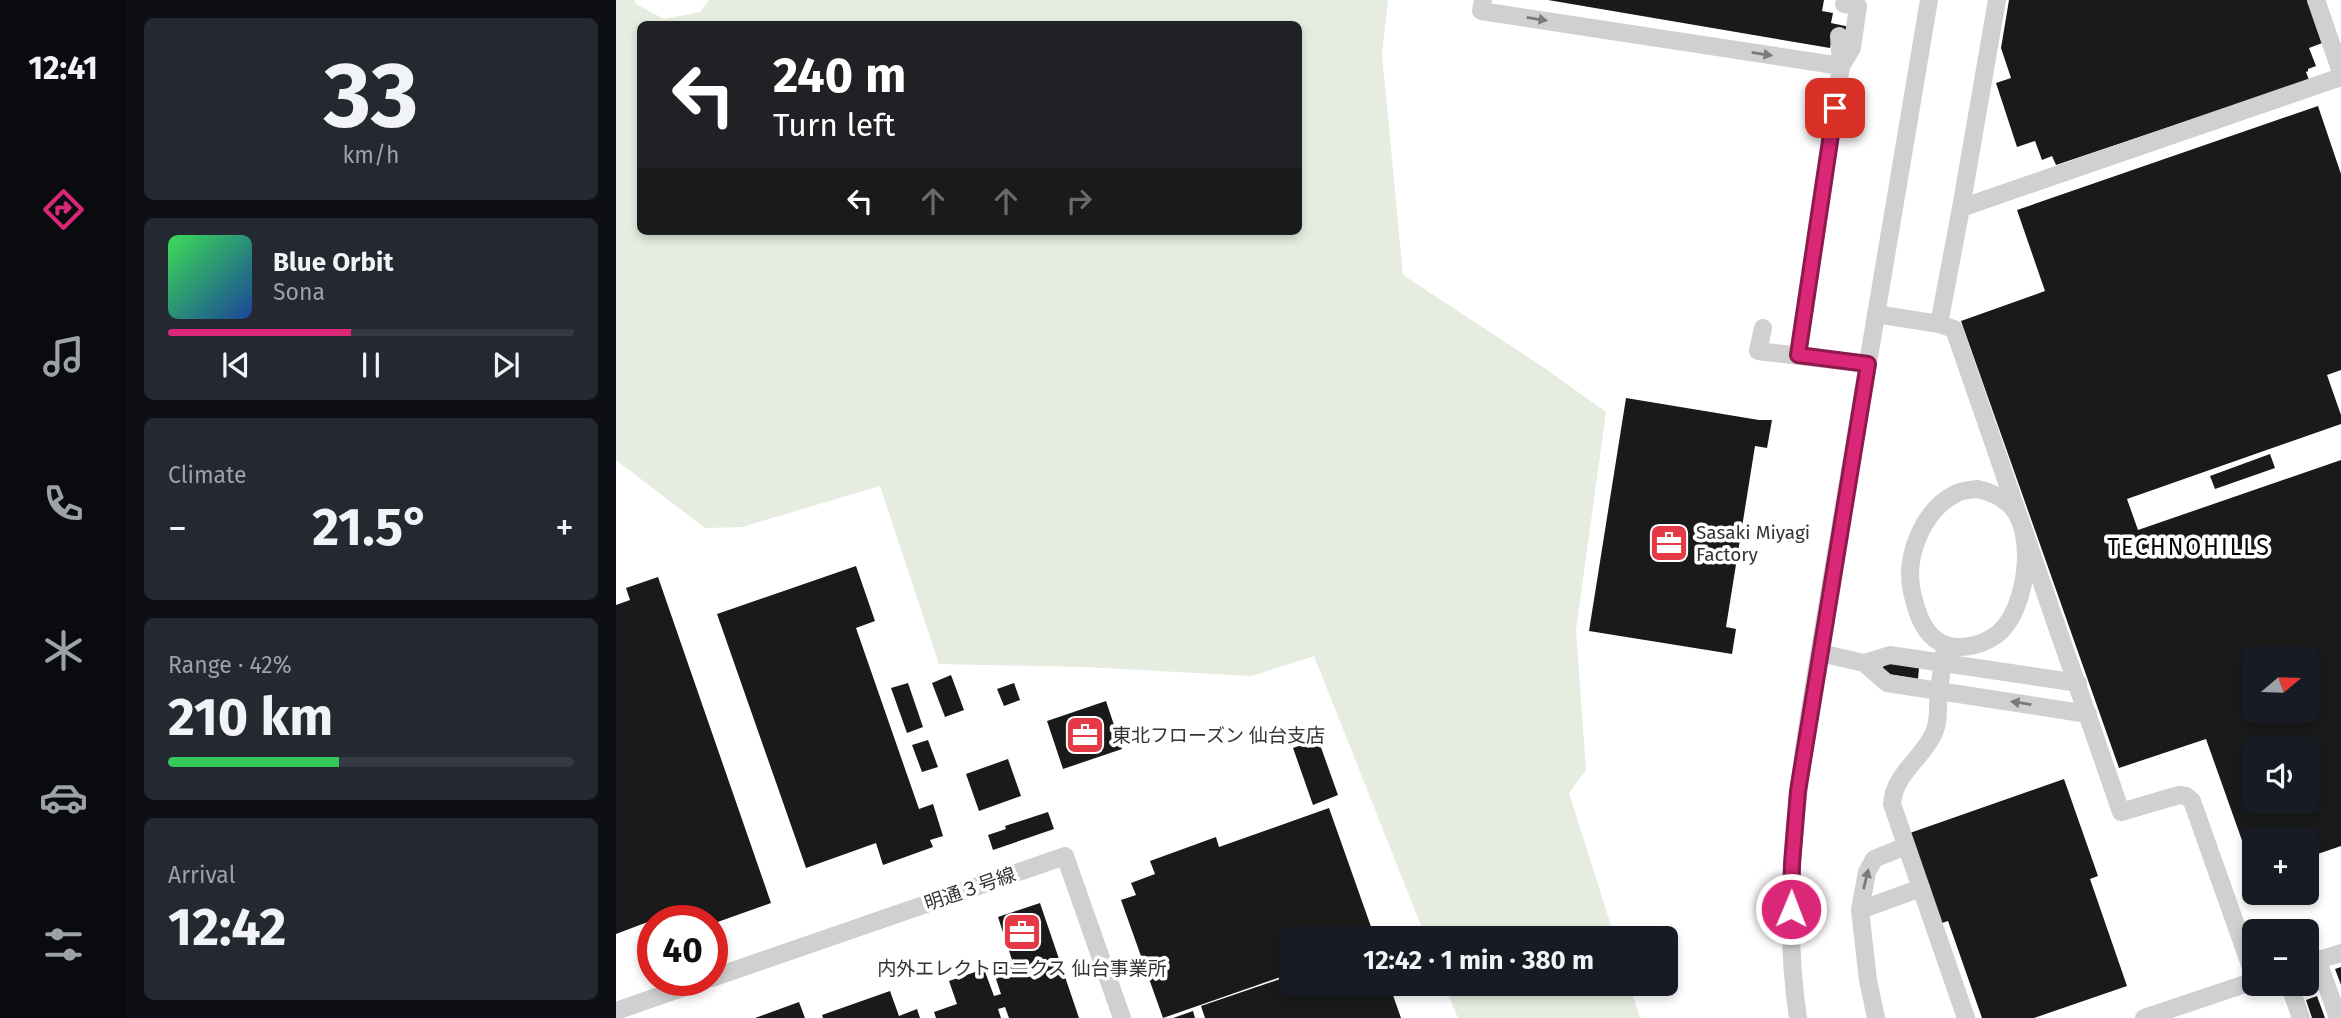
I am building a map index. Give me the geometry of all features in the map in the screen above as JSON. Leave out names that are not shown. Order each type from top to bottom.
[{"type":"street","points":[[1483,0],[1481,11],[1841,66]]},
{"type":"street","points":[[1798,1018],[1791,932],[1792,864],[1798,791],[1929,0]]},
{"type":"street","points":[[1939,324],[1997,0]]},
{"type":"street","points":[[1961,208],[2341,75],[2316,0]]},
{"type":"street","points":[[1798,355],[1841,66],[1840,31],[1845,2],[1858,6],[1852,48],[1841,66]]},
{"type":"street","points":[[1876,314],[1954,329],[2121,813],[2179,795],[2186,796],[2192,802],[2242,945]]},
{"type":"street","points":[[1763,328],[1758,351],[1868,364]]},
{"type":"street","points":[[1978,489],[1997,494],[2013,507],[2023,527],[2026,549],[2025,578],[2016,606],[2006,626],[1978,644],[1963,648],[1945,645],[1934,639],[1916,609],[1909,578],[1915,547],[1923,525],[1941,505],[1958,492],[1978,489]]},
{"type":"street","points":[[1945,645],[1938,719],[1934,732],[1897,783],[1892,804],[1966,1018]]},
{"type":"street","points":[[1820,653],[1864,663],[1887,682],[2088,714]]},
{"type":"street","points":[[1864,663],[1891,655],[2078,683]]},
{"type":"street","points":[[1876,1018],[1868,980],[1860,910],[1867,872],[1874,859],[1906,846]]},
{"type":"street","name":"明通３号線","points":[[728,972],[1065,856],[1122,1018]]},
{"type":"street","points":[[1860,910],[1921,888]]},
{"type":"street","points":[[2319,961],[2341,953]]},
{"type":"street","points":[[2319,978],[2338,1018]]},
{"type":"street","points":[[2144,1018],[2242,983]]},
{"type":"street","points":[[616,1011],[659,996]]},
{"type":"street","points":[[2293,996],[2301,1018]]},
{"type":"shaded area","points":[[616,0],[635,0],[636,4],[664,19],[700,12],[709,0],[1388,0],[1382,54],[1403,275],[1606,412],[1576,630],[1586,770],[1569,793],[1611,926],[1421,926],[1314,656],[1252,676],[1084,667],[939,664],[880,486],[742,527],[705,528],[616,460]]},
{"type":"shaded area","points":[[1449,996],[1633,996],[1640,1018],[1458,1018]]},
{"type":"building","points":[[1548,0],[1824,0],[1822,11],[1833,13],[1831,23],[1850,27],[1848,38],[1833,35],[1830,48]]},
{"type":"building","points":[[2009,0],[2310,0],[2325,42],[2309,48],[2316,66],[2306,72],[2309,80],[2056,165],[2052,156],[2042,160],[2035,141],[2017,147],[1996,83],[2011,78],[2001,48]]},
{"type":"building","points":[[2318,106],[2341,174],[2341,370],[2327,375],[2341,415],[2341,424],[2127,499],[2138,530],[2341,460],[2341,846],[2319,854],[2319,828],[2242,828],[2242,840],[2206,739],[2119,768],[1961,321],[2045,291],[2017,210]]},
{"type":"building","points":[[1626,398],[1772,420],[1767,448],[1755,446],[1726,627],[1736,629],[1732,654],[1589,631]]},
{"type":"building","points":[[2270,454],[2275,468],[2215,489],[2210,476]]},
{"type":"building","points":[[856,566],[875,621],[856,628],[919,809],[933,804],[943,836],[930,840],[933,847],[883,865],[876,843],[806,868],[717,614]]},
{"type":"building","points":[[658,577],[771,903],[728,918],[728,905],[637,905],[637,926],[616,934],[616,605],[630,600],[626,588]]},
{"type":"building","points":[[1884,662],[1919,668],[1918,679],[1882,673]]},
{"type":"building","points":[[951,675],[964,710],[945,717],[932,683]]},
{"type":"building","points":[[908,683],[923,727],[907,733],[891,688]]},
{"type":"building","points":[[1014,683],[1020,700],[1004,706],[997,689]]},
{"type":"building","points":[[1106,701],[1122,749],[1063,769],[1047,721]]},
{"type":"building","points":[[1318,739],[1338,795],[1313,805],[1293,748]]},
{"type":"building","points":[[928,740],[938,767],[922,772],[912,745]]},
{"type":"building","points":[[1008,759],[1021,796],[979,811],[966,774]]},
{"type":"building","points":[[2064,779],[2098,876],[2090,879],[2127,986],[2034,1018],[1982,1018],[1948,921],[1939,924],[1907,834]]},
{"type":"building","points":[[1329,808],[1371,926],[1279,926],[1279,978],[1163,1018],[1121,900],[1136,895],[1131,883],[1155,874],[1150,861],[1216,837],[1219,847]]},
{"type":"building","points":[[1048,812],[1054,829],[993,850],[988,835],[1006,829],[1005,826]]},
{"type":"building","points":[[1040,903],[1079,1018],[1009,1018],[1005,1007],[998,1009],[1001,1018],[936,1018],[934,1012],[957,1004],[949,981],[984,969],[994,996],[1001,994],[992,967],[1012,960],[998,917]]},
{"type":"building","points":[[2341,967],[2341,985],[2335,969]]},
{"type":"building","points":[[1279,979],[1279,996],[1393,996],[1401,1018],[1205,1018],[1201,1006]]},
{"type":"building","points":[[890,991],[899,1016],[917,1009],[920,1018],[823,1018],[822,1015]]},
{"type":"building","points":[[2317,996],[2325,1018],[2312,1018],[2306,1000]]},
{"type":"building","points":[[799,1002],[805,1018],[755,1018]]},
{"type":"building","points":[[1193,1011],[1195,1018],[1173,1018]]},
{"type":"place","name":"Sasaki Miyagi Factory","points":[[1669,543]]},
{"type":"place","name":"東北フローズン 仙台支店","points":[[1085,735]]},
{"type":"place","name":"内外エレクトロニクス 仙台事業所","points":[[1022,932]]},
{"type":"district","name":"TECHNOHILLS","points":[[2189,547]]},
{"type":"route","points":[[1791,909],[1798,791],[1868,364],[1798,355],[1835,108]]}]
